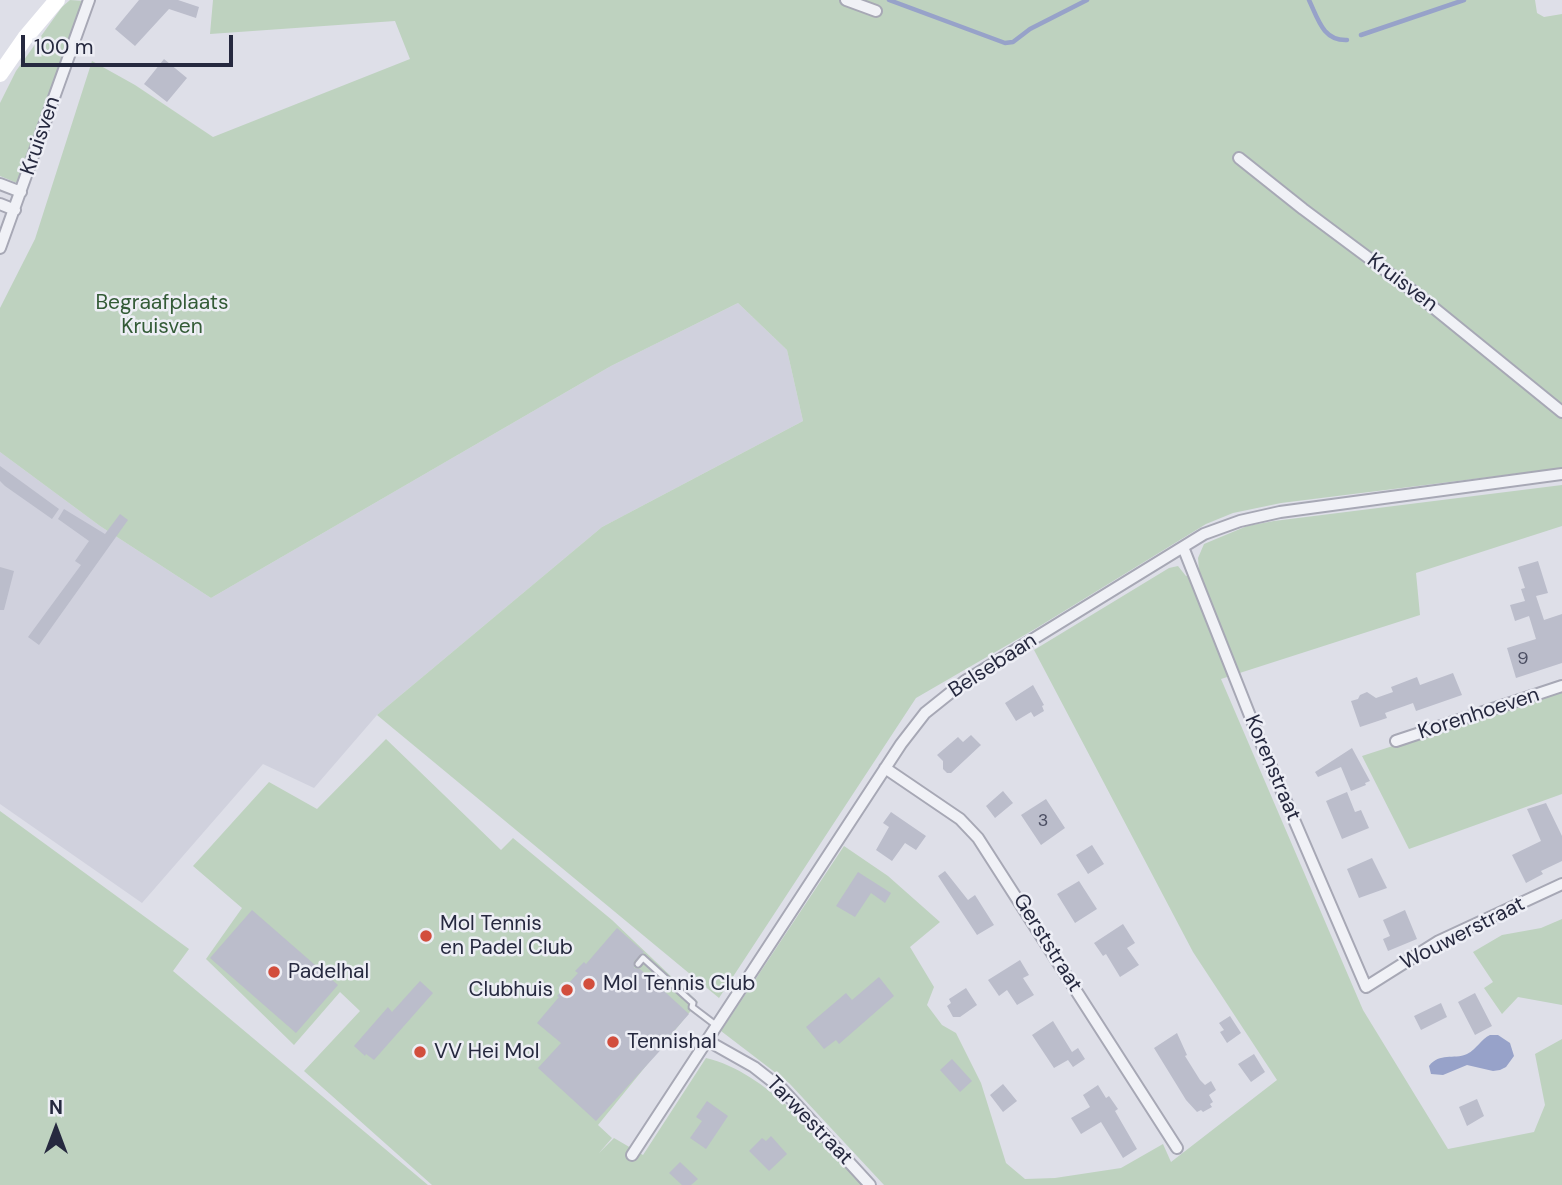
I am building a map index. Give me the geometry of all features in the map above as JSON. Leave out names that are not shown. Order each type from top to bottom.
[{"type":"street","points":[[0,74],[25,38],[57,0]]},
{"type":"street","name":"Kruisven","points":[[0,248],[89,0]]},
{"type":"street","points":[[846,0],[876,11]]},
{"type":"street","name":"Kruisven","points":[[1239,158],[1413,291],[1562,412]]},
{"type":"street","name":"Kruisven","points":[[0,184],[21,192]]},
{"type":"street","points":[[0,204],[15,210]]},
{"type":"street","name":"Belsebaan","points":[[632,1155],[885,768],[925,713],[965,681],[1204,534],[1240,520],[1280,512],[1562,474]]},
{"type":"street","name":"Korenstraat","points":[[1183,547],[1258,736],[1366,987]]},
{"type":"street","name":"Korenhoeven","points":[[1396,741],[1562,686]]},
{"type":"street","name":"Gerststraat","points":[[885,768],[960,819],[978,838],[996,862],[1177,1148]]},
{"type":"street","name":"Wouwerstraat","points":[[1366,987],[1440,941],[1562,884]]},
{"type":"street","name":"Tarwestraat","points":[[708,1041],[754,1067],[782,1089],[870,1185]]},
{"type":"lane","points":[[638,964],[643,958],[693,1003],[692,1007],[718,1026]]},
{"type":"shaded area","points":[[738,303],[787,350],[803,421],[602,527],[377,715],[314,788],[263,764],[142,903],[0,804],[0,452],[100,526],[211,598],[611,366]]},
{"type":"green space","points":[[70,0],[84,1],[17,183],[0,176],[0,103],[16,71],[62,7]]},
{"type":"green space","name":"Begraafplaats Kruisven","points":[[213,0],[1535,0],[1537,13],[1544,17],[1562,14],[1562,468],[1281,503],[1233,513],[1206,524],[916,698],[719,998],[377,715],[602,527],[803,421],[787,350],[738,303],[611,366],[211,598],[100,526],[0,452],[0,308],[35,239],[92,61],[135,85],[213,137],[410,59],[395,21],[210,34]]},
{"type":"green space","points":[[1562,485],[1562,526],[1416,573],[1420,615],[1221,679],[1363,1010],[1448,1149],[1534,1132],[1545,1105],[1535,1054],[1562,1039],[1562,1185],[884,1185],[789,1083],[721,1031],[844,846],[888,876],[940,922],[910,947],[934,987],[927,1005],[942,1025],[956,1033],[981,1083],[1006,1163],[1025,1179],[1055,1178],[1121,1168],[1163,1144],[1171,1162],[1277,1080],[1193,952],[1034,650],[1169,568],[1178,566],[1186,576],[1199,571],[1198,558],[1204,544],[1247,526]]},
{"type":"green space","points":[[1562,691],[1562,794],[1409,849],[1362,756]]},
{"type":"green space","name":"Mol Tennis en Padel Club","points":[[386,739],[501,850],[513,838],[612,920],[698,1002],[598,1125],[612,1138],[599,1153],[614,1138],[643,1155],[706,1058],[729,1066],[771,1092],[811,1129],[862,1185],[432,1185],[304,1071],[360,1011],[340,992],[294,1045],[206,959],[242,908],[193,866],[269,782],[317,809]]},
{"type":"green space","points":[[0,811],[189,949],[173,971],[428,1185],[0,1185]]},
{"type":"green space","points":[[1562,919],[1562,1005],[1518,997],[1502,1014],[1484,988],[1493,982],[1473,952],[1502,935],[1541,928]]},
{"type":"water","points":[[1490,1035],[1498,1035],[1510,1043],[1514,1056],[1506,1067],[1493,1071],[1467,1065],[1443,1075],[1431,1074],[1429,1066],[1433,1062],[1467,1054]]},
{"type":"building","points":[[139,0],[178,0],[199,7],[196,18],[169,9],[135,46],[115,29]]},
{"type":"building","points":[[164,59],[187,78],[167,102],[144,84]]},
{"type":"building","points":[[0,466],[59,509],[52,519],[0,481]]},
{"type":"building","points":[[64,509],[105,534],[120,514],[128,520],[39,645],[28,637],[81,565],[75,561],[89,541],[58,519]]},
{"type":"building","points":[[1538,561],[1548,593],[1536,596],[1544,620],[1562,614],[1562,663],[1516,678],[1507,648],[1536,639],[1529,616],[1515,621],[1510,605],[1525,601],[1521,589],[1525,588],[1518,567]]},
{"type":"building","points":[[0,567],[14,571],[4,610],[0,610]]},
{"type":"building","points":[[1453,673],[1462,695],[1416,711],[1413,703],[1385,713],[1387,718],[1360,727],[1351,701],[1358,699],[1360,695],[1367,692],[1376,698],[1393,692],[1391,687],[1417,677],[1420,685]]},
{"type":"building","points":[[1033,685],[1044,705],[1044,711],[1034,717],[1031,712],[1016,721],[1005,703]]},
{"type":"building","points":[[971,735],[981,745],[951,773],[947,773],[943,769],[943,761],[937,755],[958,737],[963,742]]},
{"type":"building","points":[[1352,748],[1370,781],[1365,783],[1366,785],[1351,791],[1341,767],[1318,777],[1315,772]]},
{"type":"building","points":[[1003,791],[1013,803],[995,818],[986,806]]},
{"type":"building","points":[[1347,792],[1355,812],[1361,810],[1369,828],[1342,839],[1326,801]]},
{"type":"building","points":[[1046,799],[1065,828],[1041,845],[1021,815]]},
{"type":"building","points":[[1546,803],[1562,836],[1562,861],[1541,871],[1543,874],[1526,883],[1512,855],[1541,841],[1527,809]]},
{"type":"building","points":[[891,812],[926,836],[916,850],[905,843],[892,861],[876,850],[889,827],[883,823]]},
{"type":"building","points":[[1092,845],[1104,864],[1088,874],[1076,855]]},
{"type":"building","points":[[1372,858],[1387,888],[1359,898],[1347,869]]},
{"type":"building","points":[[945,871],[968,900],[975,895],[994,925],[977,935],[938,876]]},
{"type":"building","points":[[858,872],[891,893],[885,903],[871,893],[855,917],[836,906]]},
{"type":"building","points":[[1079,881],[1097,909],[1075,923],[1057,894]]},
{"type":"building","name":"Padelhal","points":[[252,910],[338,985],[296,1033],[210,958]]},
{"type":"building","points":[[1405,910],[1417,939],[1388,951],[1383,939],[1390,936],[1383,920]]},
{"type":"building","points":[[1123,924],[1135,943],[1127,948],[1139,965],[1120,977],[1106,954],[1103,956],[1094,943]]},
{"type":"building","name":"Tennishal","points":[[617,928],[644,952],[634,961],[634,968],[640,969],[689,1014],[665,1041],[667,1043],[596,1121],[538,1068],[561,1043],[537,1023],[578,973],[575,971],[584,962],[586,964]]},
{"type":"building","points":[[1020,960],[1029,975],[1023,978],[1034,995],[1017,1005],[1007,990],[999,996],[988,980]]},
{"type":"building","points":[[879,977],[894,996],[839,1044],[836,1040],[824,1049],[806,1027],[846,993],[852,1000]]},
{"type":"building","points":[[420,981],[433,993],[374,1060],[366,1054],[365,1056],[354,1046],[388,1007],[392,1012]]},
{"type":"building","points":[[966,988],[977,1005],[960,1017],[953,1017],[947,1006],[951,1003],[949,999]]},
{"type":"building","points":[[1475,993],[1492,1026],[1475,1035],[1458,1002]]},
{"type":"building","points":[[1441,1003],[1447,1017],[1421,1030],[1414,1016]]},
{"type":"building","points":[[1230,1016],[1241,1033],[1227,1043],[1220,1032],[1224,1030],[1219,1023]]},
{"type":"building","points":[[1053,1021],[1072,1052],[1078,1048],[1085,1059],[1073,1067],[1068,1060],[1054,1068],[1032,1035]]},
{"type":"building","points":[[1177,1033],[1187,1055],[1185,1056],[1200,1080],[1205,1085],[1211,1081],[1216,1090],[1209,1095],[1213,1102],[1210,1104],[1212,1107],[1203,1112],[1197,1112],[1186,1100],[1154,1048]]},
{"type":"building","points":[[1254,1054],[1265,1072],[1251,1082],[1238,1064]]},
{"type":"building","points":[[952,1059],[972,1081],[960,1092],[940,1070]]},
{"type":"building","points":[[1003,1084],[1017,1101],[1003,1112],[990,1095]]},
{"type":"building","points":[[1098,1085],[1106,1098],[1109,1096],[1118,1109],[1115,1111],[1137,1149],[1123,1158],[1101,1122],[1081,1134],[1071,1118],[1090,1107],[1083,1095]]},
{"type":"building","points":[[1477,1099],[1484,1116],[1467,1126],[1459,1107]]},
{"type":"building","points":[[707,1101],[728,1116],[706,1149],[690,1138],[702,1121],[696,1117]]},
{"type":"building","points":[[771,1136],[787,1154],[769,1171],[749,1151],[762,1138],[766,1141]]},
{"type":"building","points":[[680,1162],[698,1179],[691,1185],[682,1185],[669,1173]]},
{"type":"waterway","points":[[889,0],[1005,43],[1013,42],[1030,29],[1087,0]]},
{"type":"waterway","points":[[1309,0],[1322,28],[1332,37],[1347,40]]},
{"type":"waterway","points":[[1361,35],[1464,0]]},
{"type":"place","name":"Mol Tennis en Padel Club","points":[[426,936]]},
{"type":"place","name":"Padelhal","points":[[274,972]]},
{"type":"place","name":"Mol Tennis Club","points":[[589,984]]},
{"type":"place","name":"Clubhuis","points":[[567,990]]},
{"type":"place","name":"Tennishal","points":[[613,1042]]},
{"type":"place","name":"VV Hei Mol","points":[[420,1052]]}]
